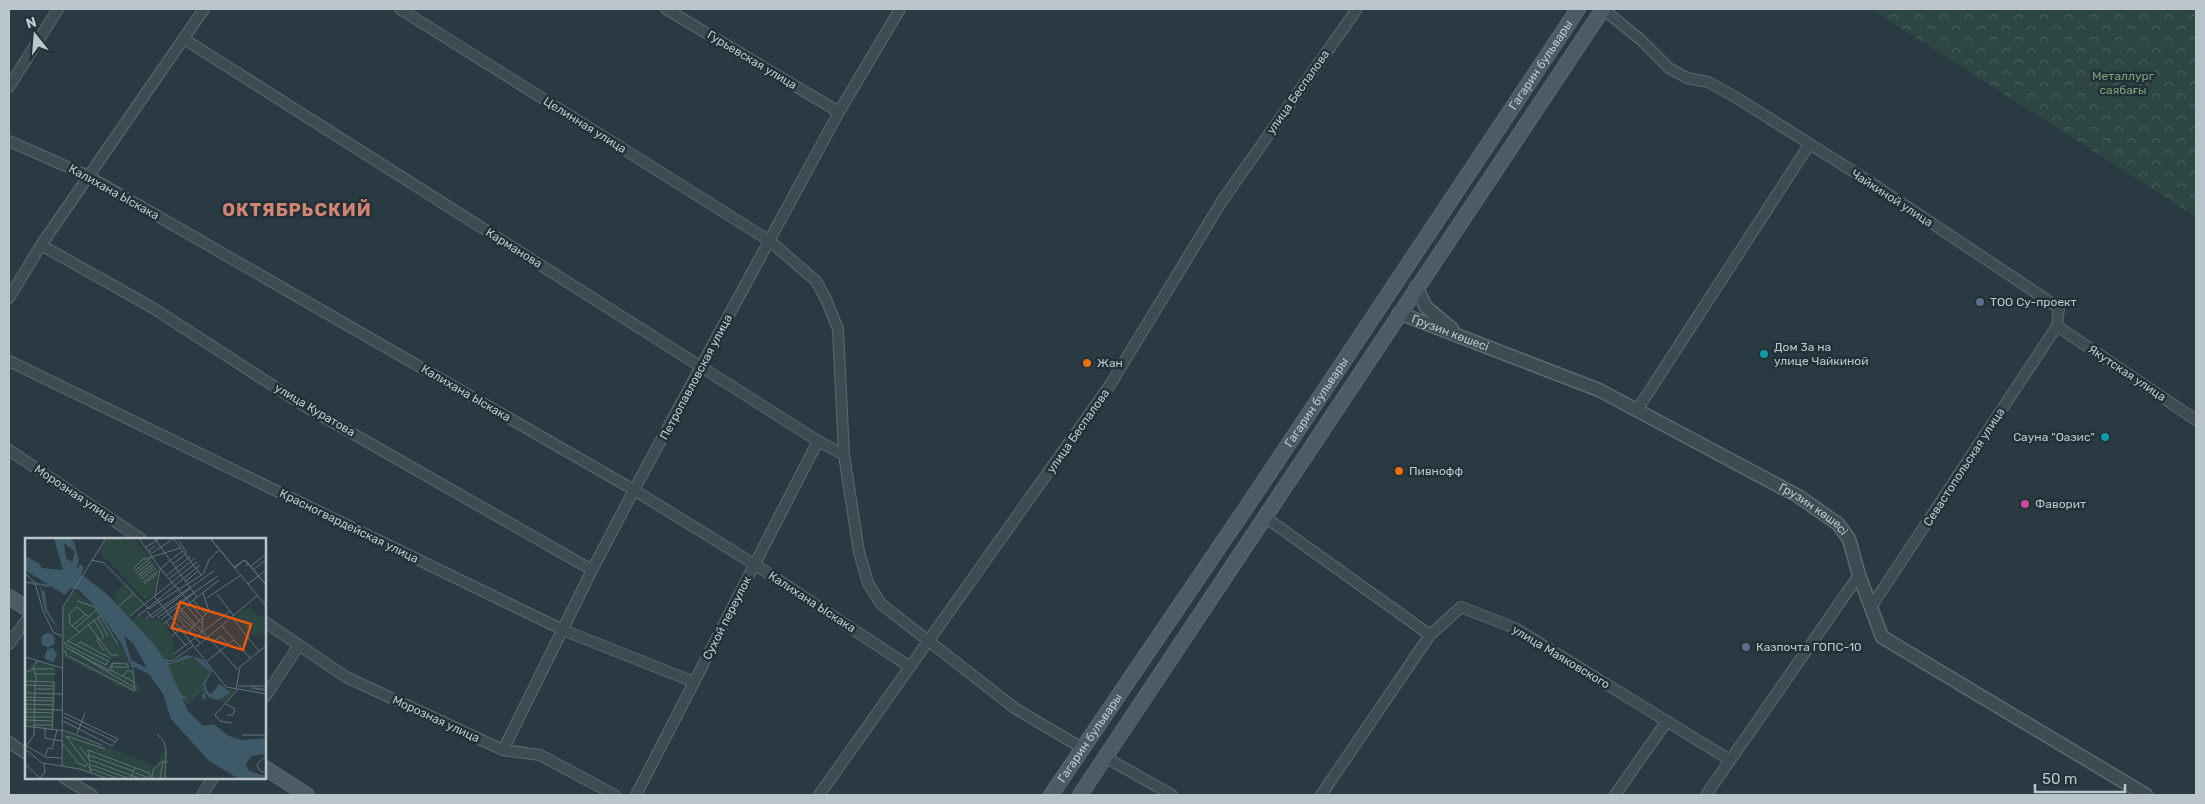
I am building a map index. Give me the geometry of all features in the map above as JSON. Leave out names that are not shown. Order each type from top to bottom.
[{"type":"main road","name":"Гагарин бульвары","points":[[1051,795],[1578,9]]},
{"type":"main road","name":"Гагарин бульвары","points":[[1080,795],[1416,287],[1603,9]]},
{"type":"main road","points":[[1382,304],[1400,312]]},
{"type":"main road","points":[[9,596],[25,607]]},
{"type":"main road","points":[[1082,748],[1105,757]]},
{"type":"main road","points":[[266,769],[307,795]]},
{"type":"street","points":[[9,87],[58,9]]},
{"type":"street","points":[[9,298],[41,245],[204,9]]},
{"type":"street","name":"Целинная улица","points":[[400,9],[770,241],[816,281],[826,299],[838,329],[844,455],[859,552],[868,584],[881,604],[1016,709],[1082,748]]},
{"type":"street","name":"Гурьевская улица","points":[[666,9],[839,112]]},
{"type":"street","name":"Петропавловская улица","points":[[503,750],[592,570],[634,490],[839,112],[900,9]]},
{"type":"street","name":"улица Беспалова","points":[[819,795],[1110,385],[1222,201],[1357,9]]},
{"type":"street","name":"Чайкиной улица","points":[[1603,9],[1641,40],[1669,68],[1687,78],[1708,82],[1737,98],[1870,182],[2059,308],[2057,326]]},
{"type":"street","name":"Карманова","points":[[184,39],[818,441],[844,455]]},
{"type":"street","name":"Калихана Ыскака","points":[[9,141],[88,176],[634,490],[754,564],[910,667]]},
{"type":"street","points":[[1637,410],[1809,145]]},
{"type":"street","name":"улица Куратова","points":[[41,245],[153,308],[306,407],[592,570]]},
{"type":"street","points":[[1416,287],[1426,307],[1459,335]]},
{"type":"street","name":"Грузин көшесі","points":[[1400,312],[1599,390],[1798,496],[1838,524],[1848,540],[1858,575],[1882,637],[2146,795]]},
{"type":"street","name":"Якутская улица","points":[[2057,326],[2196,420]]},
{"type":"street","name":"Севастопольская улица","points":[[1871,607],[2057,326]]},
{"type":"street","name":"Красногвардейская улица","points":[[9,361],[563,630],[694,682]]},
{"type":"street","name":"Сухой переулок","points":[[636,795],[818,441]]},
{"type":"street","name":"Морозная улица","points":[[9,450],[140,538]]},
{"type":"street","points":[[1265,517],[1430,635]]},
{"type":"street","points":[[1706,795],[1858,575]]},
{"type":"street","name":"улица Маяковского","points":[[1320,795],[1430,635],[1461,607],[1515,628],[1730,760]]},
{"type":"street","points":[[9,644],[25,622]]},
{"type":"street","name":"Морозная улица","points":[[266,623],[346,677],[503,750],[540,755],[615,795]]},
{"type":"street","points":[[266,695],[299,645]]},
{"type":"street","points":[[1615,795],[1667,722]]},
{"type":"street","points":[[9,742],[25,753]]},
{"type":"street","points":[[1105,757],[1172,795]]},
{"type":"street","points":[[66,779],[92,795]]},
{"type":"street","points":[[202,795],[213,779]]},
{"type":"green space","name":"Металлург саябағы","points":[[1871,9],[2196,9],[2196,217]]},
{"type":"place","name":"ТОО Су-проект","points":[[1980,302]]},
{"type":"place","name":"Дом 3а на улице Чайкиной","points":[[1764,354]]},
{"type":"place","name":"Жан","points":[[1087,363]]},
{"type":"place","name":"Сауна \"Оазис\"","points":[[2105,437]]},
{"type":"place","name":"Пивнофф","points":[[1399,471]]},
{"type":"place","name":"Фаворит","points":[[2025,504]]},
{"type":"place","name":"Казпочта ГОПС-10","points":[[1746,647]]},
{"type":"district","name":"ОКТЯБРЬСКИЙ","points":[[297,210]]}]
